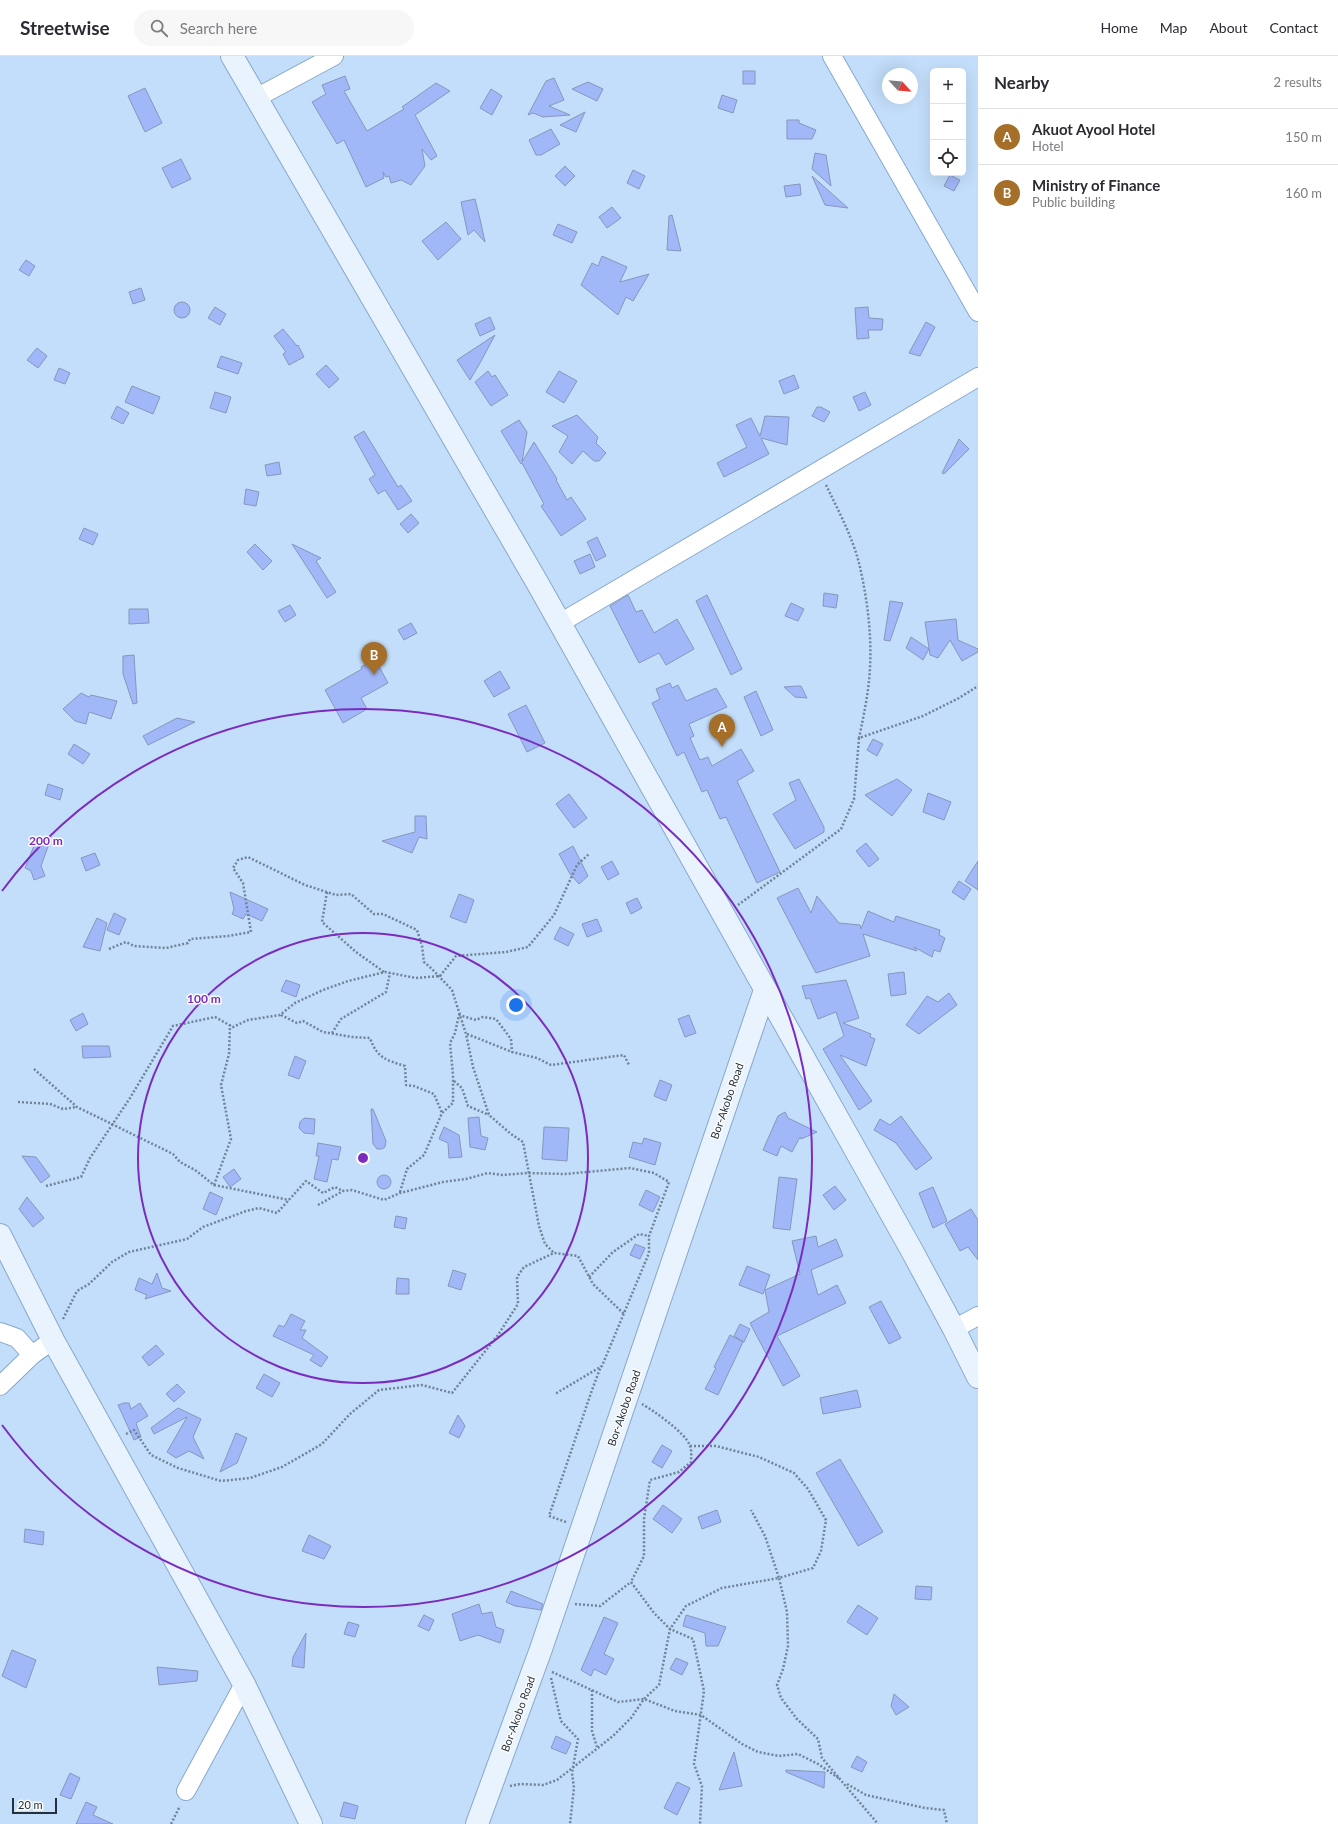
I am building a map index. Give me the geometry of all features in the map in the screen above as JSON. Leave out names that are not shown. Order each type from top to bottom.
[{"type":"street","points":[[232,56],[560,623],[954,1329],[978,1377]]},
{"type":"street","points":[[256,98],[334,56]]},
{"type":"street","points":[[832,56],[978,312]]},
{"type":"street","points":[[560,623],[978,377]]},
{"type":"street","name":"Bor-Akobo Road","points":[[477,1824],[583,1528],[765,990]]},
{"type":"street","points":[[0,1235],[53,1340],[244,1684],[311,1824]]},
{"type":"street","points":[[954,1329],[978,1316]]},
{"type":"street","points":[[0,1332],[17,1338],[32,1355]]},
{"type":"street","points":[[0,1386],[32,1355],[53,1340]]},
{"type":"street","points":[[186,1791],[244,1684]]},
{"type":"path","points":[[723,916],[841,829],[854,799],[859,738],[869,681],[870,647],[866,599],[858,562],[844,521],[819,471]]},
{"type":"path","points":[[859,738],[923,716],[959,698],[978,686]]},
{"type":"path","points":[[326,892],[322,922],[356,952],[385,972],[416,978],[440,976],[456,956],[506,952],[528,947],[554,915],[577,865],[589,854]]},
{"type":"path","points":[[109,949],[126,942],[134,946],[166,948],[188,943],[190,939],[228,936],[251,932],[243,883],[233,868],[238,860],[248,857],[305,885],[336,895],[351,894],[374,914],[383,914],[417,930],[422,946],[424,962],[440,976],[452,990],[466,1034],[473,1067],[489,1115]]},
{"type":"path","points":[[46,1186],[81,1177],[90,1158],[130,1098],[172,1026],[215,1017],[233,1027],[248,1020],[280,1015],[295,1002],[319,992],[348,981],[385,972]]},
{"type":"path","points":[[332,1033],[341,1020],[386,992],[390,973]]},
{"type":"path","points":[[280,1015],[297,1024],[303,1021],[323,1032],[370,1038],[375,1050],[390,1061],[405,1066],[406,1085],[414,1086],[434,1094],[442,1113]]},
{"type":"path","points":[[459,1015],[476,1020],[483,1017],[496,1019],[511,1039],[512,1052]]},
{"type":"path","points":[[400,1193],[407,1170],[424,1155],[442,1113],[453,1103],[454,1081],[450,1043],[455,1033],[459,1015]]},
{"type":"path","points":[[214,1185],[231,1139],[221,1085],[229,1054],[230,1025]]},
{"type":"path","points":[[466,1034],[512,1052],[537,1058],[551,1065],[624,1055],[629,1065]]},
{"type":"path","points":[[34,1069],[77,1107],[173,1154],[180,1162],[195,1170],[214,1185],[289,1200]]},
{"type":"path","points":[[454,1081],[462,1088],[468,1106],[489,1115],[523,1142],[539,1226],[545,1244],[554,1253]]},
{"type":"path","points":[[18,1102],[50,1104],[63,1109],[77,1107]]},
{"type":"path","points":[[318,1205],[343,1191],[352,1190],[384,1200],[400,1193],[488,1173],[502,1175],[528,1173],[565,1174],[630,1168],[654,1173],[669,1182],[649,1236],[649,1254],[592,1390],[549,1516],[583,1528]]},
{"type":"path","points":[[53,1340],[73,1296],[77,1291],[89,1284],[112,1262],[128,1252],[187,1239],[203,1228],[246,1211],[259,1208],[277,1213],[306,1181],[323,1193],[335,1187],[343,1191]]},
{"type":"path","points":[[589,1277],[613,1252],[640,1234],[649,1236]]},
{"type":"path","points":[[110,1443],[134,1430],[151,1455],[178,1468],[221,1481],[250,1478],[282,1467],[322,1444],[350,1414],[378,1390],[422,1385],[452,1393],[498,1335],[518,1304],[517,1277],[524,1267],[554,1253],[578,1256],[593,1284],[624,1314]]},
{"type":"path","points":[[555,1394],[602,1366]]},
{"type":"path","points":[[557,1603],[600,1606],[631,1582],[644,1556],[644,1518],[650,1480],[679,1472],[691,1462],[690,1446],[676,1429],[658,1413],[628,1397]]},
{"type":"path","points":[[490,1791],[520,1784],[543,1785],[557,1780],[597,1747],[613,1736],[631,1718],[644,1699],[659,1685],[670,1628],[686,1606],[722,1588],[779,1578],[813,1568],[821,1551],[826,1520],[808,1489],[794,1473],[759,1457],[716,1446],[690,1446]]},
{"type":"path","points":[[751,1510],[765,1536],[779,1578],[787,1612],[788,1646],[784,1670],[777,1685],[780,1698],[797,1719],[818,1739],[822,1758],[845,1783],[878,1824]]},
{"type":"path","points":[[631,1582],[654,1613],[670,1628],[693,1639],[704,1692],[694,1764],[702,1786],[700,1824]]},
{"type":"path","points":[[570,1824],[574,1788],[572,1773],[578,1739],[561,1721],[554,1686],[548,1670],[618,1702],[644,1699],[675,1711],[701,1715],[742,1744],[758,1752],[779,1756],[798,1754],[818,1764],[845,1783],[866,1795],[924,1808],[944,1810],[947,1824]]},
{"type":"path","points":[[592,1690],[592,1731],[597,1747]]},
{"type":"path","points":[[171,1824],[186,1791]]},
{"type":"building","points":[[743,71],[755,71],[755,84],[743,84]]},
{"type":"building","points":[[345,76],[350,89],[344,91],[367,131],[404,109],[402,107],[436,83],[450,91],[415,115],[437,156],[431,160],[422,149],[425,166],[411,185],[401,180],[391,183],[389,176],[386,177],[383,172],[384,178],[366,187],[344,140],[337,144],[312,102],[326,94],[322,85]]},
{"type":"building","points":[[554,78],[564,100],[549,106],[570,115],[543,117],[533,113],[528,115],[546,81]]},
{"type":"building","points":[[588,82],[603,89],[597,101],[572,89]]},
{"type":"building","points":[[145,88],[162,123],[145,132],[128,96]]},
{"type":"building","points":[[491,89],[502,96],[492,115],[480,108]]},
{"type":"building","points":[[722,95],[737,100],[733,113],[718,108]]},
{"type":"building","points":[[585,112],[576,132],[560,125]]},
{"type":"building","points":[[787,120],[799,120],[799,123],[816,130],[812,139],[787,139]]},
{"type":"building","points":[[551,129],[560,144],[541,155],[536,155],[529,140]]},
{"type":"building","points":[[815,153],[826,155],[831,186],[812,169]]},
{"type":"building","points":[[181,159],[191,179],[172,188],[162,168]]},
{"type":"building","points":[[565,166],[575,176],[565,186],[555,176]]},
{"type":"building","points":[[633,170],[645,176],[639,189],[627,183]]},
{"type":"building","points":[[812,176],[848,208],[825,205]]},
{"type":"building","points":[[949,176],[960,180],[954,191],[944,186]]},
{"type":"building","points":[[800,184],[801,195],[786,197],[784,186]]},
{"type":"building","points":[[475,199],[485,242],[474,230],[468,235],[461,202]]},
{"type":"building","points":[[612,207],[621,218],[607,228],[599,217]]},
{"type":"building","points":[[672,215],[681,251],[667,250],[669,216]]},
{"type":"building","points":[[446,222],[461,239],[438,260],[422,241]]},
{"type":"building","points":[[558,224],[577,232],[572,243],[553,235]]},
{"type":"building","points":[[602,256],[627,267],[620,282],[649,274],[633,301],[626,297],[618,315],[581,285],[592,263],[598,266]]},
{"type":"building","points":[[26,260],[35,266],[29,276],[19,270]]},
{"type":"building","points":[[141,288],[145,300],[133,304],[129,292]]},
{"type":"building","points":[[182,302],[188,304],[190,310],[188,316],[182,318],[176,316],[174,310],[176,304]]},
{"type":"building","points":[[215,307],[226,314],[220,325],[208,318]]},
{"type":"building","points":[[868,307],[869,318],[883,319],[882,330],[868,330],[869,338],[857,339],[855,308]]},
{"type":"building","points":[[490,317],[495,329],[480,336],[475,324]]},
{"type":"building","points":[[926,322],[935,327],[920,356],[909,353]]},
{"type":"building","points":[[283,329],[297,346],[298,345],[304,357],[289,365],[283,354],[286,352],[274,336]]},
{"type":"building","points":[[495,335],[480,363],[470,380],[457,360]]},
{"type":"building","points":[[37,348],[47,356],[38,368],[27,360]]},
{"type":"building","points":[[221,356],[242,363],[238,374],[217,367]]},
{"type":"building","points":[[326,365],[339,379],[329,388],[316,374]]},
{"type":"building","points":[[59,368],[70,373],[65,384],[54,380]]},
{"type":"building","points":[[488,371],[492,377],[495,375],[508,395],[491,406],[475,382]]},
{"type":"building","points":[[559,371],[577,381],[564,403],[546,392]]},
{"type":"building","points":[[794,375],[799,388],[784,394],[779,381]]},
{"type":"building","points":[[132,386],[160,397],[153,414],[125,402]]},
{"type":"building","points":[[215,392],[231,397],[226,413],[210,408]]},
{"type":"building","points":[[865,392],[871,405],[859,411],[853,397]]},
{"type":"building","points":[[117,406],[129,413],[123,424],[111,418]]},
{"type":"building","points":[[817,407],[821,407],[830,412],[824,422],[812,416]]},
{"type":"building","points":[[577,415],[598,437],[596,443],[606,453],[599,461],[594,461],[583,451],[572,464],[559,452],[568,436],[552,426]]},
{"type":"building","points":[[765,416],[789,417],[787,445],[761,438],[769,454],[724,477],[717,463],[747,447],[736,425],[751,418],[760,436]]},
{"type":"building","points":[[519,420],[527,432],[522,462],[534,442],[557,479],[556,480],[567,500],[571,497],[586,519],[561,536],[541,506],[544,504],[522,463],[521,464],[501,431]]},
{"type":"building","points":[[364,431],[398,487],[401,485],[412,501],[398,510],[385,490],[378,494],[369,479],[375,475],[354,437]]},
{"type":"building","points":[[959,439],[969,449],[944,474],[942,473]]},
{"type":"building","points":[[279,462],[281,474],[267,476],[265,465]]},
{"type":"building","points":[[246,489],[259,492],[256,506],[244,504]]},
{"type":"building","points":[[411,514],[419,523],[408,533],[400,524]]},
{"type":"building","points":[[84,528],[98,534],[93,545],[79,539]]},
{"type":"building","points":[[597,537],[606,556],[596,561],[587,542]]},
{"type":"building","points":[[255,544],[272,561],[263,570],[247,552]]},
{"type":"building","points":[[292,544],[321,558],[316,561],[336,592],[327,598]]},
{"type":"building","points":[[590,554],[595,567],[580,574],[574,561]]},
{"type":"building","points":[[824,593],[838,595],[836,608],[823,606]]},
{"type":"building","points":[[628,595],[636,612],[642,610],[654,633],[677,619],[694,649],[666,665],[659,653],[639,663],[610,606]]},
{"type":"building","points":[[707,595],[742,669],[731,675],[696,601]]},
{"type":"building","points":[[890,601],[903,603],[890,641],[884,640]]},
{"type":"building","points":[[791,603],[804,609],[798,621],[785,616]]},
{"type":"building","points":[[290,605],[296,615],[285,622],[278,611]]},
{"type":"building","points":[[129,609],[148,609],[149,623],[129,624]]},
{"type":"building","points":[[956,619],[958,640],[978,649],[978,652],[962,661],[950,640],[938,658],[930,655],[925,622]]},
{"type":"building","points":[[411,623],[417,633],[404,640],[398,630]]},
{"type":"building","points":[[911,637],[929,649],[923,660],[906,648]]},
{"type":"building","points":[[134,655],[137,703],[133,704],[123,674],[123,656]]},
{"type":"building","points":[[375,659],[388,683],[361,698],[367,709],[343,723],[325,690],[362,669],[361,667]]},
{"type":"building","points":[[500,671],[510,688],[494,697],[484,681]]},
{"type":"building","points":[[670,683],[672,688],[678,685],[686,701],[716,688],[727,707],[689,724],[694,736],[690,738],[700,760],[708,757],[712,766],[741,749],[754,771],[737,781],[780,872],[757,883],[726,817],[720,819],[707,790],[702,792],[684,752],[677,756],[652,703],[660,699],[656,689]]},
{"type":"building","points":[[801,686],[807,698],[795,697],[784,687]]},
{"type":"building","points":[[756,691],[773,730],[761,736],[744,697]]},
{"type":"building","points":[[81,693],[89,697],[91,695],[117,701],[111,719],[89,712],[86,724],[75,721],[63,709]]},
{"type":"building","points":[[526,705],[545,743],[527,752],[508,714]]},
{"type":"building","points":[[177,718],[195,722],[148,745],[143,736]]},
{"type":"building","points":[[873,739],[883,744],[877,756],[867,750]]},
{"type":"building","points":[[74,744],[90,754],[83,764],[68,754]]},
{"type":"building","points":[[799,779],[824,827],[824,832],[795,849],[773,814],[796,800],[789,783]]},
{"type":"building","points":[[897,779],[912,790],[892,816],[865,795]]},
{"type":"building","points":[[48,784],[63,789],[60,800],[45,795]]},
{"type":"building","points":[[928,793],[951,802],[944,820],[923,812]]},
{"type":"building","points":[[569,794],[587,818],[574,828],[556,804]]},
{"type":"building","points":[[415,816],[426,816],[427,839],[419,837],[412,853],[382,841],[415,832]]},
{"type":"building","points":[[38,836],[50,841],[41,866],[45,876],[34,880],[31,871],[25,868]]},
{"type":"building","points":[[866,843],[879,859],[869,867],[856,851]]},
{"type":"building","points":[[573,846],[588,876],[579,884],[570,874],[559,854]]},
{"type":"building","points":[[95,853],[100,865],[86,871],[81,858]]},
{"type":"building","points":[[612,861],[619,874],[608,880],[601,867]]},
{"type":"building","points":[[978,861],[978,890],[965,881]]},
{"type":"building","points":[[959,881],[971,889],[964,900],[952,892]]},
{"type":"building","points":[[798,888],[811,913],[817,896],[839,923],[860,925],[861,929],[868,911],[894,922],[896,916],[940,930],[939,935],[945,938],[940,952],[934,950],[932,957],[914,947],[917,951],[863,934],[870,956],[816,973],[777,898]]},
{"type":"building","points":[[230,892],[268,909],[262,921],[246,914],[243,919],[232,914],[234,909]]},
{"type":"building","points":[[459,894],[474,900],[466,923],[450,917]]},
{"type":"building","points":[[637,898],[642,908],[631,914],[626,903]]},
{"type":"building","points":[[114,913],[126,919],[119,935],[107,930]]},
{"type":"building","points":[[97,918],[107,923],[100,951],[83,947]]},
{"type":"building","points":[[597,919],[602,931],[587,937],[582,924]]},
{"type":"building","points":[[560,927],[574,934],[568,946],[554,939]]},
{"type":"building","points":[[904,972],[906,994],[891,996],[888,974]]},
{"type":"building","points":[[286,980],[300,985],[296,997],[281,991]]},
{"type":"building","points":[[846,980],[859,1018],[843,1023],[871,1034],[870,1037],[875,1039],[866,1066],[840,1055],[872,1101],[859,1110],[823,1049],[844,1036],[836,1012],[818,1019],[810,998],[806,999],[802,986]]},
{"type":"building","points":[[949,993],[957,1005],[919,1034],[906,1025],[927,996],[938,1002]]},
{"type":"building","points":[[83,1013],[88,1024],[76,1031],[70,1020]]},
{"type":"building","points":[[689,1015],[696,1033],[685,1037],[678,1019]]},
{"type":"building","points":[[82,1046],[109,1046],[111,1057],[83,1058]]},
{"type":"building","points":[[295,1056],[306,1061],[299,1079],[288,1075]]},
{"type":"building","points":[[660,1080],[672,1085],[666,1101],[654,1096]]},
{"type":"building","points":[[371,1109],[373,1109],[386,1141],[385,1147],[382,1149],[377,1149],[373,1144]]},
{"type":"building","points":[[785,1112],[788,1118],[817,1132],[801,1139],[800,1137],[792,1152],[781,1146],[777,1156],[763,1150],[778,1116]]},
{"type":"building","points":[[901,1116],[932,1158],[916,1170],[896,1143],[874,1130],[880,1119],[890,1125]]},
{"type":"building","points":[[479,1117],[481,1136],[488,1138],[485,1150],[470,1147],[468,1118]]},
{"type":"building","points":[[304,1118],[315,1119],[314,1134],[304,1133],[299,1128],[300,1122]]},
{"type":"building","points":[[444,1127],[459,1135],[462,1157],[449,1158],[448,1143],[439,1139]]},
{"type":"building","points":[[544,1127],[569,1128],[567,1161],[542,1159]]},
{"type":"building","points":[[644,1138],[661,1143],[655,1165],[629,1157],[633,1142],[642,1144]]},
{"type":"building","points":[[318,1143],[341,1147],[338,1160],[332,1159],[327,1182],[314,1179],[319,1156],[316,1156]]},
{"type":"building","points":[[22,1156],[36,1157],[50,1176],[41,1183]]},
{"type":"building","points":[[234,1169],[241,1179],[230,1187],[223,1177]]},
{"type":"building","points":[[384,1175],[389,1177],[391,1182],[389,1187],[384,1189],[379,1187],[377,1182],[379,1177]]},
{"type":"building","points":[[779,1177],[797,1179],[790,1230],[773,1228]]},
{"type":"building","points":[[835,1186],[846,1200],[834,1210],[823,1195]]},
{"type":"building","points":[[933,1187],[947,1221],[933,1228],[919,1193]]},
{"type":"building","points":[[646,1190],[660,1197],[653,1212],[639,1205]]},
{"type":"building","points":[[210,1192],[223,1198],[216,1215],[203,1209]]},
{"type":"building","points":[[27,1197],[44,1218],[33,1227],[19,1209]]},
{"type":"building","points":[[971,1209],[978,1220],[978,1260],[968,1247],[960,1251],[945,1224]]},
{"type":"building","points":[[396,1216],[407,1218],[405,1229],[394,1227]]},
{"type":"building","points":[[816,1236],[818,1247],[836,1239],[843,1256],[811,1270],[818,1295],[837,1285],[846,1303],[777,1336],[800,1376],[783,1386],[750,1323],[769,1312],[765,1290],[800,1274],[792,1241]]},
{"type":"building","points":[[635,1244],[645,1248],[640,1259],[630,1255]]},
{"type":"building","points":[[747,1266],[770,1275],[763,1294],[739,1285]]},
{"type":"building","points":[[453,1270],[466,1274],[461,1290],[448,1286]]},
{"type":"building","points":[[157,1273],[162,1288],[171,1291],[145,1299],[147,1295],[135,1290],[139,1278],[152,1284]]},
{"type":"building","points":[[397,1278],[409,1279],[409,1294],[396,1294]]},
{"type":"building","points":[[881,1301],[901,1338],[889,1344],[869,1307]]},
{"type":"building","points":[[291,1314],[305,1321],[300,1330],[306,1330],[302,1338],[328,1357],[321,1367],[310,1360],[314,1355],[273,1336],[279,1325],[284,1327]]},
{"type":"building","points":[[740,1324],[750,1329],[744,1342],[734,1336]]},
{"type":"building","points":[[730,1335],[743,1342],[718,1395],[705,1389]]},
{"type":"building","points":[[156,1345],[164,1354],[149,1366],[142,1357]]},
{"type":"building","points":[[264,1374],[280,1383],[272,1397],[256,1388]]},
{"type":"building","points":[[177,1384],[185,1392],[174,1402],[166,1394]]},
{"type":"building","points":[[857,1390],[861,1407],[823,1414],[820,1398]]},
{"type":"building","points":[[129,1403],[131,1409],[140,1403],[148,1416],[136,1423],[141,1437],[134,1440],[118,1405]]},
{"type":"building","points":[[178,1408],[201,1419],[193,1437],[204,1459],[189,1451],[176,1458],[167,1452],[187,1417],[154,1434],[151,1428]]},
{"type":"building","points":[[458,1415],[465,1426],[459,1438],[449,1433]]},
{"type":"building","points":[[236,1433],[247,1438],[237,1463],[220,1472]]},
{"type":"building","points":[[662,1445],[672,1451],[662,1468],[652,1462]]},
{"type":"building","points":[[840,1459],[883,1532],[858,1546],[816,1473]]},
{"type":"building","points":[[663,1505],[682,1519],[672,1533],[653,1519]]},
{"type":"building","points":[[717,1510],[721,1522],[702,1529],[698,1517]]},
{"type":"building","points":[[25,1529],[44,1532],[43,1545],[24,1542]]},
{"type":"building","points":[[309,1535],[331,1546],[324,1559],[302,1551]]},
{"type":"building","points":[[916,1586],[932,1587],[931,1600],[915,1599]]},
{"type":"building","points":[[511,1591],[543,1604],[541,1610],[515,1606],[506,1602]]},
{"type":"building","points":[[479,1604],[482,1614],[492,1612],[496,1627],[504,1630],[500,1643],[478,1635],[460,1641],[452,1614]]},
{"type":"building","points":[[858,1605],[878,1618],[867,1635],[847,1622]]},
{"type":"building","points":[[424,1615],[434,1620],[429,1631],[418,1626]]},
{"type":"building","points":[[686,1615],[726,1627],[718,1646],[706,1646],[705,1633],[683,1626]]},
{"type":"building","points":[[604,1617],[618,1623],[604,1654],[614,1659],[606,1675],[594,1669],[591,1676],[581,1670]]},
{"type":"building","points":[[348,1622],[359,1625],[355,1637],[344,1634]]},
{"type":"building","points":[[306,1633],[304,1668],[292,1666],[293,1657]]},
{"type":"building","points":[[12,1650],[36,1660],[26,1688],[2,1676]]},
{"type":"building","points":[[676,1658],[688,1663],[682,1675],[670,1669]]},
{"type":"building","points":[[157,1667],[198,1671],[197,1681],[159,1685]]},
{"type":"building","points":[[894,1694],[909,1707],[896,1715],[891,1706]]},
{"type":"building","points":[[556,1736],[571,1743],[566,1754],[551,1748]]},
{"type":"building","points":[[734,1752],[742,1786],[719,1790]]},
{"type":"building","points":[[857,1756],[867,1762],[862,1772],[851,1767]]},
{"type":"building","points":[[786,1770],[825,1772],[824,1788],[786,1772]]},
{"type":"building","points":[[70,1773],[80,1778],[71,1799],[60,1795]]},
{"type":"building","points":[[677,1782],[690,1788],[677,1815],[664,1808]]},
{"type":"building","points":[[86,1802],[97,1807],[93,1815],[113,1824],[76,1824]]},
{"type":"building","points":[[344,1802],[358,1806],[355,1819],[340,1816]]},
{"type":"place","name":"Ministry of Finance","points":[[374,675]]},
{"type":"place","name":"Akuot Ayool Hotel","points":[[722,747]]}]
